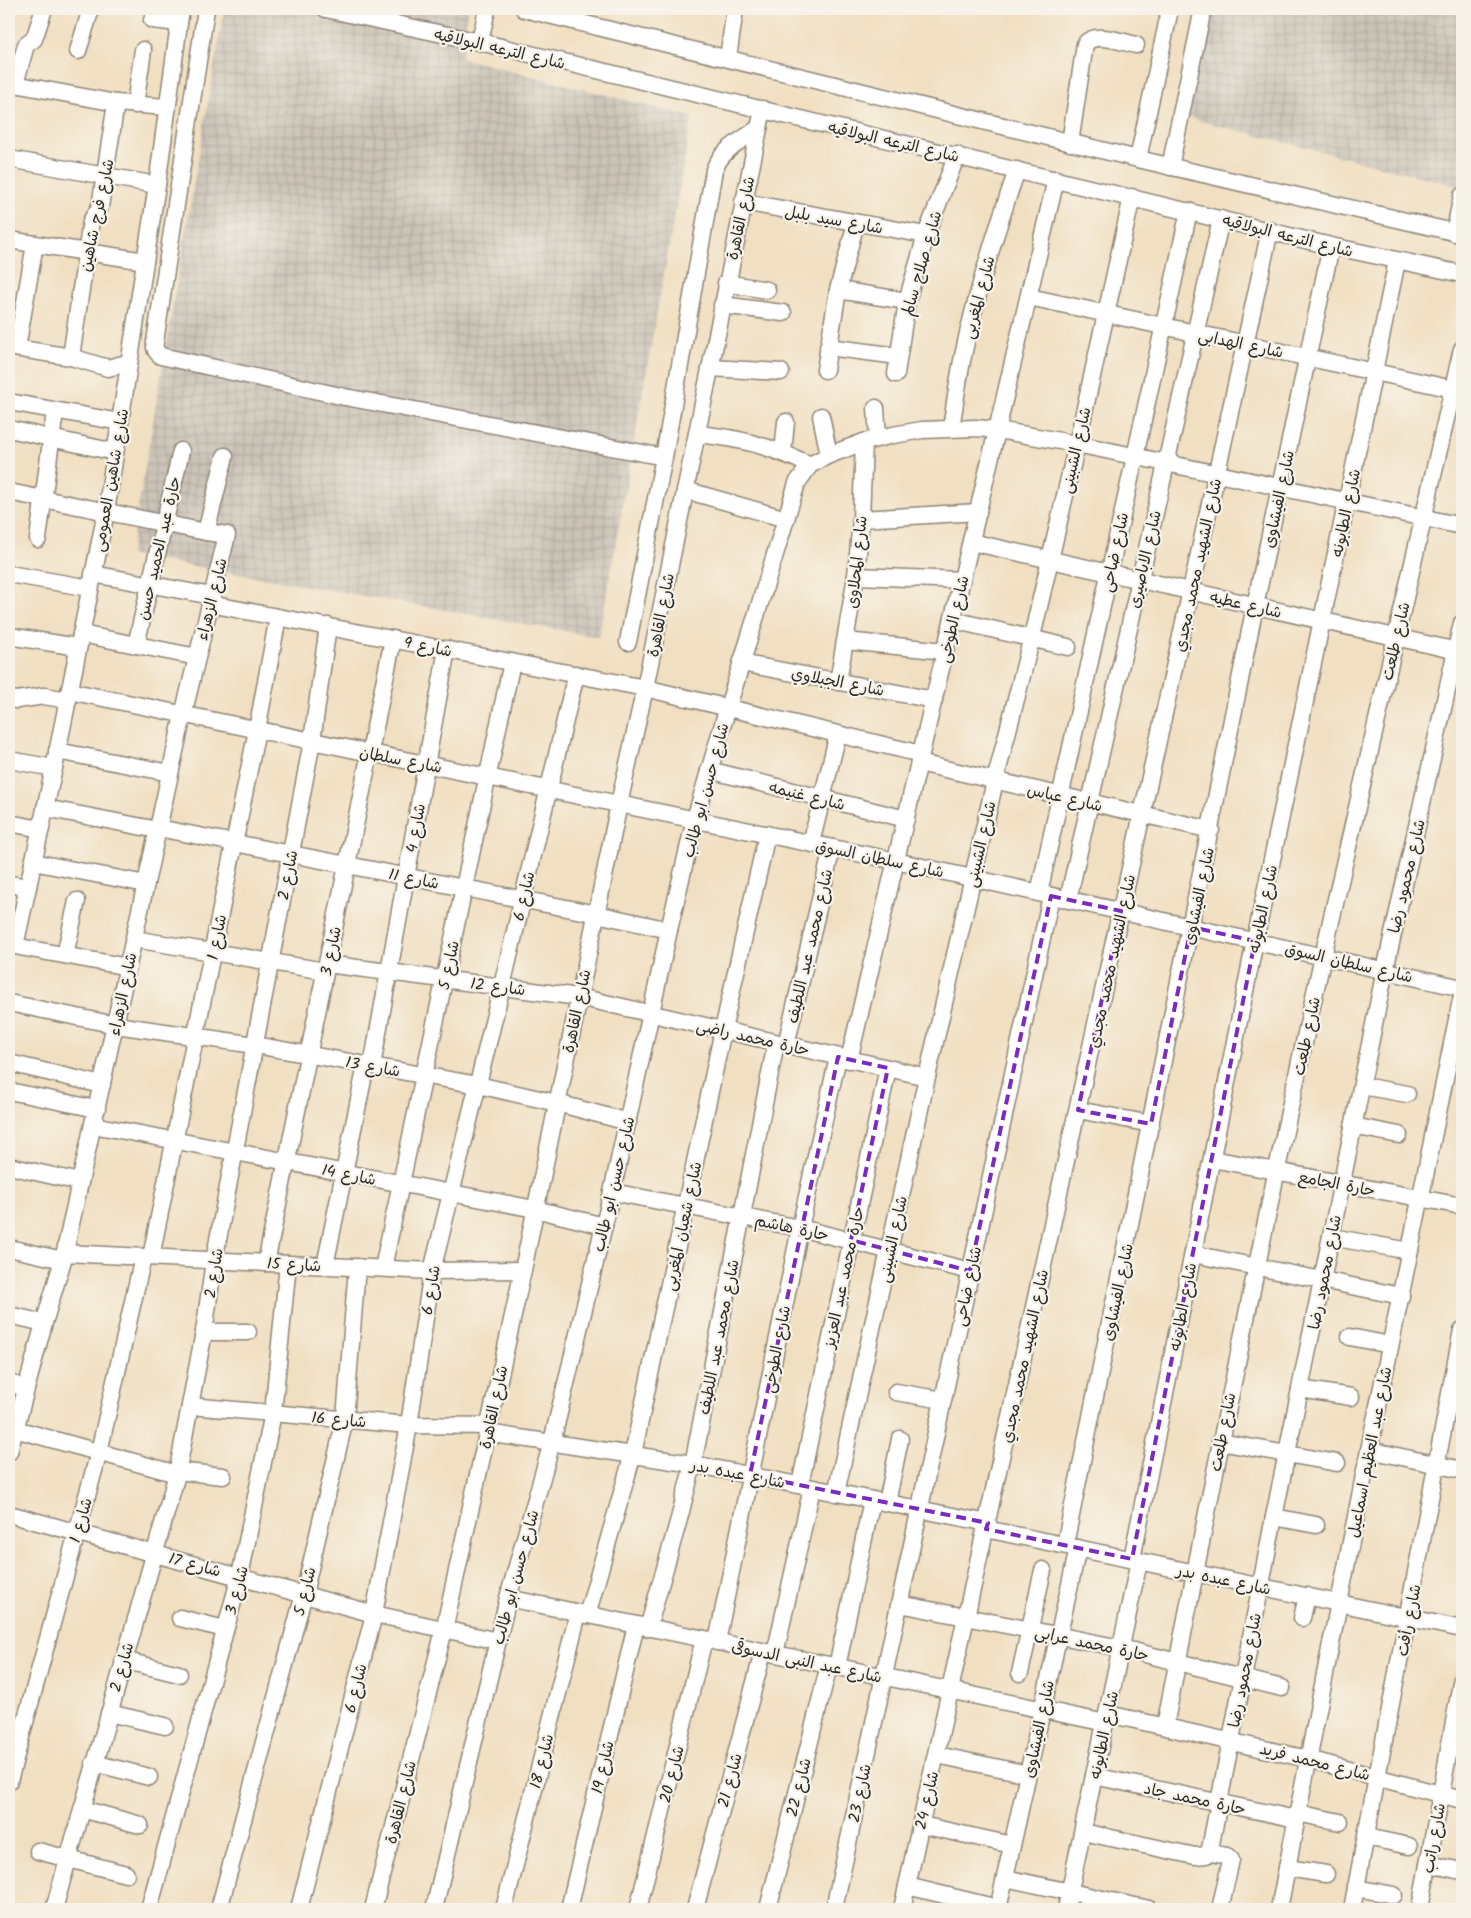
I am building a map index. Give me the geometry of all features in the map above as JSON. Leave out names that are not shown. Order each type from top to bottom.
[{"type":"street","points":[[44,9],[34,38],[25,46],[12,84],[116,104],[166,107]]},
{"type":"street","points":[[78,51],[91,9]]},
{"type":"street","points":[[206,9],[155,342],[158,354],[346,397],[664,457]]},
{"type":"street","name":"شارع الترعه البولاقيه","points":[[326,9],[480,42],[1221,218],[1331,246],[1462,274]]},
{"type":"street","points":[[480,42],[487,9]]},
{"type":"street","points":[[524,9],[1170,167],[1458,233],[1462,196]]},
{"type":"street","points":[[728,58],[735,9]]},
{"type":"street","points":[[1138,159],[1170,9]]},
{"type":"street","points":[[1170,167],[1203,9]]},
{"type":"street","points":[[152,20],[180,16]]},
{"type":"street","name":"شارع شاهين العمومى","points":[[12,946],[28,887],[54,768],[106,512],[157,185],[166,107],[180,16]]},
{"type":"street","points":[[1070,143],[1085,44],[1090,39],[1097,38],[1136,45]]},
{"type":"street","points":[[135,105],[143,50]]},
{"type":"street","name":"شارع فرج شاهين","points":[[71,357],[91,221],[100,207],[116,104]]},
{"type":"street","name":"شارع القاهرة","points":[[373,1909],[444,1630],[523,1270],[619,804],[645,688],[726,283],[763,109]]},
{"type":"street","points":[[628,642],[664,457],[714,170],[721,156],[759,128]]},
{"type":"street","name":"شارع صلاح سالم","points":[[896,374],[907,301],[926,235],[956,156]]},
{"type":"street","points":[[9,159],[157,185]]},
{"type":"street","name":"شارع المغربى","points":[[952,428],[963,357],[978,293],[996,231],[1017,170]]},
{"type":"street","name":"شارع الطوخى","points":[[710,1641],[750,1475],[800,1228],[896,861],[1056,179]]},
{"type":"street","name":"شارع الشبينى","points":[[836,1493],[927,1078],[995,780],[1032,637],[1132,197]]},
{"type":"street","name":"شارع سيد بلبل","points":[[743,202],[926,235]]},
{"type":"street","name":"شارع ضاحى","points":[[884,1677],[970,1271],[1045,894],[1061,796],[1189,211]]},
{"type":"street","name":"شارع الاباصيرى","points":[[1068,900],[1221,218]]},
{"type":"street","points":[[825,370],[838,290],[856,223]]},
{"type":"street","name":"شارع الشهيد محمد مجدي","points":[[951,1691],[1270,230]]},
{"type":"street","points":[[9,240],[145,261]]},
{"type":"street","points":[[35,244],[13,348],[71,357],[108,368],[123,364],[129,365]]},
{"type":"street","name":"شارع الفيشاوى","points":[[998,1909],[1059,1635],[1071,1547],[1151,1124],[1255,606],[1331,246]]},
{"type":"street","name":"شارع الطابونه","points":[[1066,1909],[1121,1648],[1193,1254],[1255,941],[1397,260]]},
{"type":"street","points":[[726,283],[767,290]]},
{"type":"street","points":[[838,290],[907,301]]},
{"type":"street","name":"شارع الهدابى","points":[[1028,297],[1453,389]]},
{"type":"street","points":[[722,306],[782,313]]},
{"type":"street","points":[[828,347],[898,356]]},
{"type":"street","name":"شارع طلعت","points":[[1164,1726],[1276,1171],[1462,349]]},
{"type":"street","points":[[710,368],[781,372]]},
{"type":"street","points":[[9,402],[120,422]]},
{"type":"street","name":"شارع المحلاوى","points":[[838,682],[856,576],[861,519],[876,408]]},
{"type":"street","points":[[38,540],[55,411]]},
{"type":"street","points":[[821,416],[829,454]]},
{"type":"street","points":[[783,453],[786,422]]},
{"type":"street","points":[[697,434],[755,443],[810,465],[829,454],[871,440],[922,430],[952,428],[998,430],[1077,444],[1462,526]]},
{"type":"street","points":[[9,429],[115,452]]},
{"type":"street","name":"حارة عبد الحميد حسن","points":[[136,645],[181,451]]},
{"type":"street","points":[[9,492],[206,532],[225,456]]},
{"type":"street","name":"شارع حسن ابو طالب","points":[[434,1909],[508,1598],[552,1442],[604,1226],[695,819],[708,770],[797,483],[810,465]]},
{"type":"street","points":[[685,490],[786,519]]},
{"type":"street","points":[[861,519],[978,512]]},
{"type":"street","name":"شارع الزهراء","points":[[9,1447],[64,1257],[183,714],[227,535],[206,532]]},
{"type":"street","name":"شارع عطيه","points":[[971,542],[1459,652]]},
{"type":"street","name":"شارع 9","points":[[9,574],[150,585],[278,617],[645,688],[838,734]]},
{"type":"street","points":[[856,576],[962,580]]},
{"type":"street","name":"شارع 1","points":[[9,1781],[99,1452],[174,1141],[235,843],[278,617]]},
{"type":"street","points":[[953,620],[1032,637],[1068,647]]},
{"type":"street","name":"شارع محمود رضا","points":[[1210,1851],[1274,1517],[1385,970],[1459,652],[1462,623]]},
{"type":"street","name":"شارع 2","points":[[54,1909],[177,1472],[204,1332],[214,1261],[312,741],[328,626]]},
{"type":"street","points":[[9,636],[136,645],[197,657]]},
{"type":"street","name":"شارع 3","points":[[266,1263],[394,639]]},
{"type":"street","points":[[846,641],[945,651]]},
{"type":"street","name":"شارع 4","points":[[325,1266],[389,972],[447,650]]},
{"type":"street","name":"شارع 5","points":[[383,1268],[512,662]]},
{"type":"street","name":"شارع الجبلاوي","points":[[741,663],[934,700]]},
{"type":"street","name":"شارع 6","points":[[298,1909],[374,1614],[409,1425],[432,1271],[576,674]]},
{"type":"street","name":"شارع سلطان","points":[[9,699],[68,696],[183,714],[619,804]]},
{"type":"street","points":[[811,843],[838,734]]},
{"type":"street","name":"شارع عباس","points":[[838,734],[995,780],[1211,830]]},
{"type":"street","points":[[57,751],[170,772]]},
{"type":"street","points":[[9,760],[54,768]]},
{"type":"street","name":"شارع غنيمه","points":[[708,770],[906,819]]},
{"type":"street","name":"شارع سلطان السوق","points":[[619,804],[896,861],[1462,988]]},
{"type":"street","name":"شارع 11","points":[[45,808],[407,876],[669,930]]},
{"type":"street","points":[[9,824],[40,829]]},
{"type":"street","name":"شارع شعبان المغربى","points":[[582,1614],[632,1454],[767,834]]},
{"type":"street","name":"شارع محمد عبد اللطيف","points":[[642,1626],[680,1519],[693,1464],[742,1216],[781,1044],[832,848]]},
{"type":"street","points":[[33,862],[146,884]]},
{"type":"street","points":[[9,884],[28,887]]},
{"type":"street","points":[[64,955],[77,901]]},
{"type":"street","name":"شارع 12","points":[[134,939],[270,962],[389,972],[580,997]]},
{"type":"street","points":[[12,946],[128,967]]},
{"type":"street","name":"شارع عبد العظيم اسماعيل","points":[[1279,1909],[1390,1345],[1462,995]]},
{"type":"street","name":"حارة محمد راضى","points":[[580,997],[927,1078]]},
{"type":"street","name":"شارع 13","points":[[9,1003],[116,1025],[255,1045],[478,1085],[628,1122]]},
{"type":"street","points":[[9,1063],[102,1086]]},
{"type":"street","name":"حارة محمد عبد العزيز","points":[[769,1653],[806,1487],[851,1240],[888,1068]]},
{"type":"street","points":[[1362,1086],[1407,1094]]},
{"type":"street","name":"شارع 14","points":[[9,1092],[174,1141],[535,1209],[604,1226]]},
{"type":"street","points":[[1078,1110],[1151,1124]]},
{"type":"street","points":[[1353,1126],[1399,1135]]},
{"type":"street","name":"حارة الجامع","points":[[1212,1159],[1462,1206]]},
{"type":"street","points":[[9,1166],[80,1182]]},
{"type":"street","name":"حارة هاشم","points":[[612,1192],[800,1228],[890,1249],[970,1271]]},
{"type":"street","points":[[1331,1237],[1410,1251]]},
{"type":"street","name":"شارع 15","points":[[9,1248],[64,1257],[147,1257],[432,1271],[523,1270]]},
{"type":"street","points":[[1193,1254],[1400,1296]]},
{"type":"street","name":"شارع 3","points":[[149,1909],[240,1576],[273,1413],[288,1264]]},
{"type":"street","name":"شارع 5","points":[[219,1909],[304,1594],[345,1419],[358,1267]]},
{"type":"street","points":[[9,1315],[44,1323]]},
{"type":"street","name":"شارع رأفت","points":[[1352,1909],[1462,1330]]},
{"type":"street","points":[[204,1332],[248,1332]]},
{"type":"street","points":[[1350,1337],[1390,1345]]},
{"type":"street","points":[[9,1383],[26,1388]]},
{"type":"street","points":[[1300,1389],[1351,1397]]},
{"type":"street","points":[[896,1392],[943,1400]]},
{"type":"street","name":"شارع 16","points":[[190,1406],[409,1425],[488,1429]]},
{"type":"street","points":[[15,1429],[177,1472],[223,1476]]},
{"type":"street","name":"شارع عبده بدر","points":[[488,1429],[552,1442],[693,1464],[920,1509],[1071,1547],[1462,1629]]},
{"type":"street","name":"شارع 22","points":[[768,1909],[833,1666],[880,1501],[900,1439]]},
{"type":"street","points":[[1220,1442],[1337,1463]]},
{"type":"street","points":[[1369,1450],[1462,1470]]},
{"type":"street","name":"شارع 17","points":[[9,1514],[154,1552],[374,1614],[498,1641]]},
{"type":"street","points":[[1274,1517],[1316,1525]]},
{"type":"street","points":[[1020,1673],[1043,1570]]},
{"type":"street","points":[[1302,1618],[1307,1596]]},
{"type":"street","name":"شارع عبد النبى الدسوقى","points":[[508,1598],[1042,1710],[1107,1718]]},
{"type":"street","name":"حارة محمد عرابى","points":[[900,1604],[1121,1648],[1282,1688]]},
{"type":"street","name":"شارع 18","points":[[504,1909],[582,1614]]},
{"type":"street","points":[[180,1618],[225,1629]]},
{"type":"street","name":"شارع 19","points":[[569,1909],[642,1626]]},
{"type":"street","name":"شارع 20","points":[[638,1909],[710,1641]]},
{"type":"street","name":"شارع 21","points":[[695,1909],[769,1653]]},
{"type":"street","points":[[124,1660],[179,1674]]},
{"type":"street","name":"شارع 23","points":[[834,1909],[884,1677]]},
{"type":"street","name":"شارع راتب","points":[[1420,1909],[1462,1678]]},
{"type":"street","name":"شارع 24","points":[[902,1909],[951,1691]]},
{"type":"street","points":[[109,1712],[165,1726]]},
{"type":"street","name":"شارع محمد فريد","points":[[1107,1718],[1164,1726],[1230,1740],[1462,1800]]},
{"type":"street","points":[[937,1755],[1028,1774]]},
{"type":"street","points":[[94,1763],[149,1777]]},
{"type":"street","name":"حارة محمد جاد","points":[[1094,1776],[1218,1803],[1340,1822]]},
{"type":"street","points":[[82,1809],[140,1825]]},
{"type":"street","points":[[921,1825],[1012,1845]]},
{"type":"street","points":[[1083,1832],[1195,1856],[1206,1854],[1210,1851],[1214,1854],[1226,1856],[1231,1860],[1220,1909]]},
{"type":"street","points":[[1366,1837],[1409,1846]]},
{"type":"street","points":[[38,1851],[126,1874]]},
{"type":"street","points":[[1428,1864],[1462,1871]]},
{"type":"street","points":[[1287,1868],[1326,1874]]},
{"type":"street","points":[[1005,1878],[1149,1909]]},
{"type":"street","points":[[907,1886],[998,1909]]},
{"type":"street","points":[[1356,1888],[1394,1895]]},
{"type":"highlighted area","points":[[1051,896],[1121,911],[1078,1110],[1151,1124],[1191,927],[1255,941],[1132,1559],[986,1529],[988,1523],[750,1475],[838,1057],[888,1068],[851,1240],[970,1271]]},
{"type":"shaded area","points":[[224,9],[468,9],[461,58],[692,117],[599,637],[130,555]]},
{"type":"shaded area","points":[[1199,9],[1462,9],[1462,187],[1174,114]]}]
